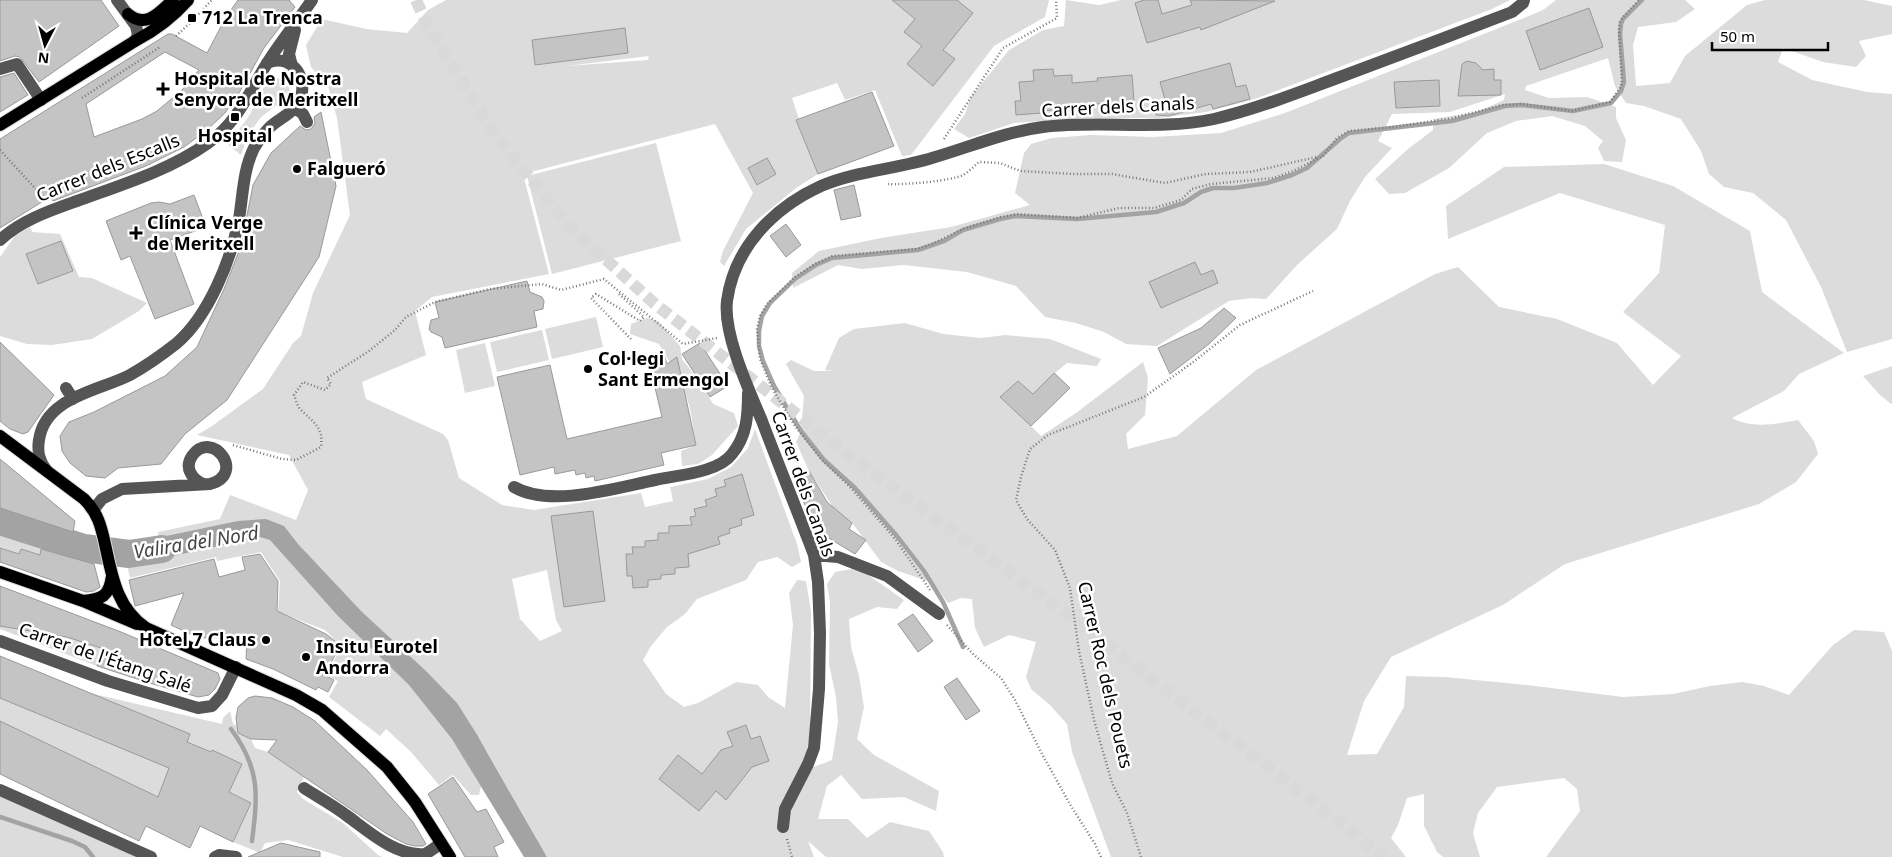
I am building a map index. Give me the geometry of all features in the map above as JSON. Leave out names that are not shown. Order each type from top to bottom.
[{"type":"main road","points":[[128,14],[134,20],[144,21],[161,11],[173,0]]},
{"type":"main road","points":[[0,125],[135,41],[156,30],[176,14],[188,0]]},
{"type":"main road","points":[[0,436],[94,509],[100,522],[112,576],[127,611],[134,620],[146,628]]},
{"type":"main road","points":[[0,572],[83,601],[296,694],[322,710],[387,767],[415,802],[450,857]]},
{"type":"main road","points":[[83,601],[102,598],[108,593],[112,576]]},
{"type":"street","points":[[117,0],[136,26],[138,35],[135,41]]},
{"type":"street","name":"Carrer dels Canals","points":[[783,827],[784,809],[808,764],[814,748],[819,690],[820,634],[818,582],[814,555],[748,386],[727,323],[727,300],[734,271],[746,247],[765,225],[790,204],[822,186],[873,171],[931,158],[1005,134],[1043,127],[1079,124],[1187,124],[1218,118],[1273,102],[1512,12],[1524,0]]},
{"type":"street","points":[[1512,12],[1532,0]]},
{"type":"street","points":[[292,66],[289,54],[294,32],[312,1]]},
{"type":"street","name":"Carrer dels Escalls","points":[[0,240],[11,230],[36,216],[158,170],[190,155],[209,143],[223,131],[246,102],[267,63],[312,1]]},
{"type":"street","points":[[49,473],[42,465],[39,457],[40,436],[48,418],[56,409],[73,399],[130,374],[178,342],[197,320],[214,291],[232,246],[239,219],[247,167],[255,147],[269,128],[300,102],[302,91],[301,79],[292,66],[284,60],[275,60],[267,63]]},
{"type":"street","points":[[0,69],[17,64],[41,100]]},
{"type":"street","points":[[295,108],[303,114],[307,122]]},
{"type":"street","name":"Carrer dels Canals","points":[[514,487],[525,494],[580,495],[605,492],[720,465],[732,455],[744,436],[748,416],[748,386]]},
{"type":"street","points":[[66,388],[73,399]]},
{"type":"street","points":[[94,509],[102,499],[122,489],[216,483],[224,474],[226,462],[220,452],[202,448],[197,451],[178,478],[152,487]]},
{"type":"street","points":[[190,460],[190,472],[193,478],[203,484]]},
{"type":"street","points":[[814,555],[838,557],[887,576],[938,614]]},
{"type":"street","name":"Carrer de l'Étang Salé","points":[[0,641],[108,681],[198,708],[212,706],[222,695],[236,667]]},
{"type":"street","points":[[304,788],[347,815],[391,851],[400,855],[415,856],[424,854],[441,843]]},
{"type":"street","points":[[0,790],[151,857]]},
{"type":"street","points":[[215,857],[219,855],[236,857]]},
{"type":"path","points":[[176,36],[212,0]]},
{"type":"path","points":[[931,158],[1003,48],[1057,18],[1056,0]]},
{"type":"path","points":[[1100,857],[1095,844],[1042,754],[1015,700],[1001,678],[973,654],[938,614],[939,602],[896,540],[851,488],[821,459],[795,426],[772,388],[760,359],[757,344],[757,329],[760,316],[767,304],[779,290],[795,277],[815,264],[834,256],[918,249],[963,229],[1001,217],[1018,214],[1077,218],[1119,208],[1154,208],[1181,200],[1192,189],[1211,184],[1274,178],[1293,171],[1323,156],[1337,138],[1349,131],[1393,127],[1452,118],[1503,105],[1522,104],[1572,110],[1610,102],[1622,83],[1618,28],[1620,22],[1639,0]]},
{"type":"path","points":[[82,98],[160,47]]},
{"type":"path","points":[[0,150],[55,209]]},
{"type":"path","points":[[880,183],[897,185],[945,179],[963,175],[979,162],[1000,163],[1020,171],[1112,174],[1165,183],[1206,174],[1250,172],[1323,156]]},
{"type":"path","points":[[604,279],[683,344],[730,336]]},
{"type":"path","points":[[604,279],[644,317],[640,321],[596,294],[591,298],[631,339]]},
{"type":"path","points":[[220,452],[225,445],[237,446],[282,459],[296,460],[322,447],[322,437],[314,421],[299,408],[294,395],[303,382],[325,390],[331,384],[327,378],[368,351],[395,330],[406,317],[435,302],[490,289],[542,284],[561,290],[604,279]]},
{"type":"path","name":"Carrer Roc dels Pouets","points":[[1141,857],[1127,813],[1112,783],[1094,720],[1079,651],[1070,588],[1054,550],[1027,519],[1016,500],[1020,477],[1030,449],[1048,435],[1144,397],[1240,326],[1313,290]]},
{"type":"path","points":[[783,827],[792,857]]},
{"type":"shaded area","points":[[446,0],[1049,0],[1045,17],[994,46],[911,155],[902,156],[875,90],[845,100],[837,83],[792,98],[799,119],[796,121],[818,174],[796,188],[746,229],[724,266],[720,262],[723,251],[753,193],[715,124],[523,174],[549,274],[432,297],[415,311],[426,355],[362,382],[366,399],[443,434],[448,440],[459,478],[502,505],[534,510],[641,493],[645,507],[673,501],[670,487],[708,479],[731,467],[748,448],[755,429],[797,544],[801,562],[792,567],[777,557],[758,562],[746,580],[697,599],[685,614],[667,627],[651,646],[643,660],[666,694],[684,707],[698,703],[736,682],[758,685],[768,697],[785,708],[793,625],[789,593],[797,580],[806,581],[811,611],[810,735],[806,754],[806,770],[832,760],[838,722],[836,697],[829,664],[830,602],[827,584],[835,572],[852,569],[864,572],[904,600],[897,609],[877,607],[849,619],[851,647],[859,676],[864,707],[857,739],[874,755],[939,791],[936,811],[904,797],[862,799],[841,775],[827,786],[818,819],[848,819],[867,838],[890,822],[929,831],[943,852],[944,857],[826,857],[808,841],[814,857],[547,857],[485,748],[472,772],[481,786],[479,795],[471,795],[453,775],[439,785],[411,752],[386,729],[380,736],[329,697],[338,681],[327,675],[341,646],[325,630],[278,612],[280,581],[261,552],[217,561],[216,557],[130,578],[123,545],[159,538],[158,532],[220,519],[230,495],[296,520],[308,490],[289,455],[197,435],[263,389],[293,343],[301,336],[313,293],[350,215],[337,118],[328,86],[311,67],[306,45],[322,19],[366,29],[407,33],[428,10]],"holes":[[[649,56],[648,60],[566,66]],[[547,570],[556,620],[562,631],[540,641],[520,619],[512,579]]]},
{"type":"shaded area","points":[[1066,0],[1099,5],[1121,0],[1510,0],[1492,9],[1255,99],[1206,112],[1158,118],[1091,118],[1014,123],[969,138],[954,129],[965,114],[971,97],[1009,50],[1043,30],[1064,26]]},
{"type":"shaded area","points":[[1556,0],[1685,0],[1695,9],[1676,22],[1638,27],[1633,45],[1636,86],[1670,83],[1685,56],[1747,5],[1765,0],[1864,0],[1892,6],[1892,34],[1859,41],[1866,56],[1856,67],[1823,62],[1783,48],[1778,62],[1812,80],[1867,92],[1892,94],[1892,339],[1847,352],[1821,287],[1786,220],[1753,193],[1724,187],[1709,174],[1701,151],[1681,119],[1644,106],[1626,103],[1615,86],[1608,58],[1526,86],[1525,90],[1549,98],[1587,97],[1616,107],[1616,118],[1626,140],[1622,162],[1604,161],[1598,148],[1603,141],[1585,126],[1552,116],[1516,121],[1487,133],[1449,168],[1405,193],[1389,194],[1375,179],[1408,149],[1433,130],[1434,119],[1477,112],[1504,100],[1505,94],[1450,112],[1392,114],[1378,141],[1392,148],[1365,177],[1350,201],[1337,229],[1298,264],[1266,299],[1252,298],[1229,301],[1157,346],[1126,344],[1104,332],[1076,323],[1045,317],[1016,286],[967,272],[904,265],[862,269],[838,265],[793,288],[792,273],[819,251],[881,238],[951,227],[1030,205],[1015,193],[1024,153],[1031,144],[1052,138],[1091,135],[1153,137],[1221,133],[1285,113],[1524,18],[1543,10]]},
{"type":"shaded area","points":[[271,78],[279,78],[287,82],[290,91],[289,96],[261,117],[248,135],[241,155],[226,143],[249,116],[261,91]]},
{"type":"shaded area","points":[[656,143],[681,241],[552,274],[527,176]]},
{"type":"shaded area","points":[[1604,164],[1673,186],[1750,231],[1762,292],[1844,353],[1799,374],[1784,391],[1732,418],[1756,425],[1798,420],[1814,441],[1818,454],[1796,482],[1759,504],[1565,564],[1503,605],[1391,657],[1364,701],[1347,755],[1377,754],[1404,707],[1406,676],[1445,677],[1623,697],[1673,694],[1710,686],[1742,682],[1764,686],[1789,695],[1833,645],[1854,630],[1884,632],[1892,651],[1892,857],[1546,857],[1580,811],[1577,789],[1564,778],[1497,787],[1478,813],[1473,833],[1480,857],[1443,857],[1437,852],[1424,826],[1424,794],[1407,798],[1398,825],[1391,838],[1406,857],[1111,857],[1072,752],[1067,724],[1050,705],[1031,689],[1026,677],[1036,642],[1009,635],[984,647],[975,628],[972,599],[961,598],[948,603],[933,583],[898,571],[881,562],[853,524],[833,507],[809,471],[796,442],[801,431],[804,396],[786,364],[791,360],[814,371],[833,371],[825,370],[839,338],[854,329],[905,323],[943,334],[981,338],[1005,335],[1050,339],[1101,359],[1097,366],[1067,363],[1055,373],[1070,388],[1031,426],[1041,436],[1076,413],[1143,362],[1148,378],[1145,415],[1126,434],[1128,449],[1177,436],[1256,370],[1435,274],[1458,267],[1499,307],[1557,319],[1617,343],[1653,385],[1681,356],[1623,312],[1659,273],[1665,225],[1560,193],[1448,239],[1446,206],[1504,167]]},
{"type":"shaded area","points":[[30,227],[32,232],[60,234],[79,277],[92,278],[147,303],[139,311],[92,339],[52,345],[27,344],[0,336],[0,257],[15,236]]},
{"type":"shaded area","points":[[596,317],[603,347],[552,359],[545,329]]},
{"type":"shaded area","points":[[647,318],[658,321],[680,346],[682,359],[700,382],[713,404],[734,413],[738,426],[712,455],[698,464],[682,466],[681,451],[696,445],[690,408],[682,383],[659,344],[630,334],[631,324]]},
{"type":"shaded area","points":[[542,330],[549,360],[497,372],[490,342]]},
{"type":"shaded area","points":[[485,343],[495,386],[465,393],[456,350]]},
{"type":"shaded area","points":[[1892,366],[1892,403],[1891,404],[1863,376]]},
{"type":"shaded area","points":[[0,534],[41,549],[40,555],[21,549],[19,554],[0,548]]},
{"type":"shaded area","points":[[0,626],[67,637],[104,649],[97,666],[0,629]]},
{"type":"shaded area","points":[[0,657],[90,693],[222,724],[223,718],[230,711],[233,724],[240,727],[238,733],[251,739],[255,748],[268,752],[304,777],[297,792],[303,799],[343,823],[382,857],[343,857],[288,840],[265,843],[260,853],[233,842],[251,803],[229,792],[242,764],[212,750],[196,784],[162,788],[158,797],[0,721]]},
{"type":"shaded area","points":[[0,794],[137,857],[0,857]]},
{"type":"water","points":[[0,508],[87,537],[94,564],[0,534]]},
{"type":"water","points":[[266,519],[284,526],[298,544],[362,612],[427,672],[457,703],[547,857],[524,857],[452,739],[409,685],[338,616],[270,540],[260,537],[127,566],[123,545],[238,521]]},
{"type":"building","points":[[0,0],[101,0],[119,26],[39,82],[20,57],[15,56],[0,61]]},
{"type":"building","name":"Hospital de Nostra Senyora de Meritxell","points":[[238,0],[289,0],[295,7],[264,48],[239,93],[225,113],[207,130],[184,147],[146,166],[53,201],[50,197],[0,228],[0,139],[168,34],[172,34],[207,53],[226,17]],"holes":[[[165,52],[199,70],[182,90],[157,111],[142,119],[94,137],[86,104]]]},
{"type":"building","points":[[892,0],[957,0],[973,13],[943,50],[955,59],[933,86],[907,64],[922,46],[904,32],[915,19]]},
{"type":"building","points":[[1144,0],[1158,0],[1162,14],[1192,5],[1190,0],[1275,1],[1201,30],[1200,27],[1147,43],[1135,3]]},
{"type":"building","points":[[1589,8],[1603,47],[1540,70],[1526,31]]},
{"type":"building","points":[[625,28],[628,53],[535,65],[532,40]]},
{"type":"building","points":[[1467,61],[1476,63],[1483,70],[1494,69],[1494,80],[1501,80],[1501,95],[1458,96],[1462,64]]},
{"type":"building","points":[[1230,63],[1236,87],[1246,85],[1250,99],[1213,109],[1211,104],[1169,116],[1156,115],[1157,103],[1166,103],[1160,82]]},
{"type":"building","points":[[1053,69],[1054,76],[1072,75],[1072,83],[1098,81],[1097,78],[1132,75],[1134,101],[1084,105],[1084,108],[1016,115],[1015,101],[1021,101],[1019,82],[1034,81],[1033,70]]},
{"type":"building","points":[[14,73],[28,95],[0,112],[0,77]]},
{"type":"building","points":[[1439,80],[1440,106],[1396,108],[1394,82]]},
{"type":"building","points":[[872,92],[894,146],[818,174],[796,120]]},
{"type":"building","points":[[321,112],[336,186],[319,257],[227,400],[185,434],[161,464],[118,468],[105,478],[86,476],[70,463],[62,451],[60,436],[69,422],[94,412],[165,376],[197,347],[224,289],[241,246],[253,185],[271,153],[300,126],[306,130],[311,129],[315,123],[314,117]]},
{"type":"building","points":[[767,158],[776,174],[757,185],[748,168]]},
{"type":"building","points":[[854,185],[861,216],[841,220],[834,190]]},
{"type":"building","points":[[194,195],[206,227],[170,240],[194,304],[155,319],[130,256],[121,260],[106,221],[151,203],[170,204]]},
{"type":"building","points":[[786,224],[801,245],[786,257],[770,236]]},
{"type":"building","points":[[61,241],[73,271],[38,284],[26,254]]},
{"type":"building","points":[[1195,262],[1201,275],[1213,270],[1218,283],[1161,308],[1149,282]]},
{"type":"building","points":[[527,281],[530,292],[542,297],[544,301],[543,309],[534,311],[537,327],[445,348],[442,337],[431,332],[429,329],[431,320],[439,318],[435,302]]},
{"type":"building","points":[[1224,308],[1236,318],[1209,344],[1170,374],[1158,348],[1201,328]]},
{"type":"building","points":[[0,342],[54,395],[28,432],[23,434],[10,429],[0,421]]},
{"type":"building","points":[[700,343],[728,386],[710,397],[682,354]]},
{"type":"building","points":[[664,354],[667,364],[677,357],[696,445],[661,453],[664,465],[595,481],[594,476],[586,478],[585,473],[576,475],[575,470],[555,474],[554,467],[520,475],[497,377],[550,365],[567,439],[662,417],[648,358]]},
{"type":"building","points":[[1054,373],[1070,388],[1031,426],[1000,397],[1018,381],[1033,394]]},
{"type":"building","points":[[0,459],[75,521],[73,532],[0,508]]},
{"type":"building","points":[[809,471],[827,502],[852,523],[849,529],[866,540],[855,554],[819,532],[823,528],[813,521],[795,485]]},
{"type":"building","points":[[742,474],[754,515],[741,519],[742,525],[729,529],[730,533],[718,537],[720,544],[688,554],[689,567],[675,568],[675,574],[661,575],[661,579],[648,580],[648,587],[633,588],[632,576],[627,576],[626,554],[633,554],[632,547],[645,547],[645,541],[658,540],[658,533],[669,533],[669,526],[692,525],[690,517],[696,516],[694,509],[707,506],[705,500],[717,496],[715,489],[726,486],[724,480]]},
{"type":"building","points":[[593,511],[605,601],[564,607],[551,516]]},
{"type":"building","points":[[0,548],[19,554],[21,549],[40,555],[41,549],[94,564],[100,587],[94,591],[86,592],[0,562]]},
{"type":"building","points":[[260,554],[278,581],[277,611],[326,634],[340,645],[325,675],[334,680],[328,692],[318,687],[316,690],[273,669],[246,659],[247,637],[199,638],[171,625],[184,593],[135,606],[129,580],[214,559],[219,577],[245,570],[242,557]]},
{"type":"building","points":[[0,586],[121,632],[218,673],[220,679],[215,689],[209,695],[198,697],[97,666],[104,649],[67,637],[0,626]]},
{"type":"building","points":[[913,614],[933,641],[918,652],[898,624]]},
{"type":"building","points":[[0,656],[190,734],[187,742],[211,752],[212,750],[242,764],[229,792],[251,803],[233,842],[200,826],[190,848],[146,826],[139,841],[0,774],[0,721],[158,797],[169,768],[0,698]]},
{"type":"building","points":[[957,678],[980,711],[966,720],[944,687]]},
{"type":"building","points":[[255,696],[272,698],[293,707],[315,721],[367,770],[413,822],[426,844],[415,846],[406,844],[387,834],[268,752],[277,740],[251,739],[238,733],[236,718],[238,707],[248,698]]},
{"type":"building","points":[[746,725],[751,739],[760,736],[769,761],[752,767],[726,800],[716,791],[699,811],[659,779],[678,755],[702,774],[721,750],[733,746],[727,732]]},
{"type":"building","points":[[453,777],[477,812],[486,809],[504,842],[494,847],[498,857],[465,857],[428,794]]},
{"type":"building","points":[[281,843],[320,852],[320,857],[248,857]]},
{"type":"waterway","points":[[963,647],[943,602],[924,571],[897,536],[855,488],[824,460],[801,431],[774,386],[763,361],[759,346],[759,331],[762,316],[770,303],[795,279],[816,265],[832,258],[918,250],[944,241],[963,230],[1000,219],[1015,216],[1077,219],[1156,212],[1184,203],[1201,192],[1213,188],[1234,188],[1267,183],[1307,168],[1349,133],[1452,121],[1505,106],[1521,105],[1573,111],[1611,103],[1621,91],[1624,82],[1620,34],[1621,24],[1623,19],[1642,0]]},
{"type":"waterway","name":"Valira del Nord","points":[[0,521],[84,548],[129,554],[162,549]]},
{"type":"waterway","points":[[231,729],[247,756],[255,782],[256,795],[252,841]]},
{"type":"waterway","points":[[0,817],[72,841],[85,847],[93,857]]},
{"type":"tunnel","points":[[416,0],[426,22],[492,131],[569,226],[655,304],[866,468],[1065,613],[1383,857]]},
{"type":"place","name":"712 La Trenca","points":[[192,18]]},
{"type":"place","name":"Hospital de Nostra Senyora de Meritxell","points":[[163,89]]},
{"type":"place","name":"Hospital","points":[[235,117]]},
{"type":"place","name":"Falgueró","points":[[297,169]]},
{"type":"place","name":"Clínica Verge de Meritxell","points":[[136,233]]},
{"type":"place","name":"Col·legi Sant Ermengol","points":[[588,369]]},
{"type":"place","name":"Hotel 7 Claus","points":[[266,640]]},
{"type":"place","name":"Insitu Eurotel Andorra","points":[[306,657]]}]
